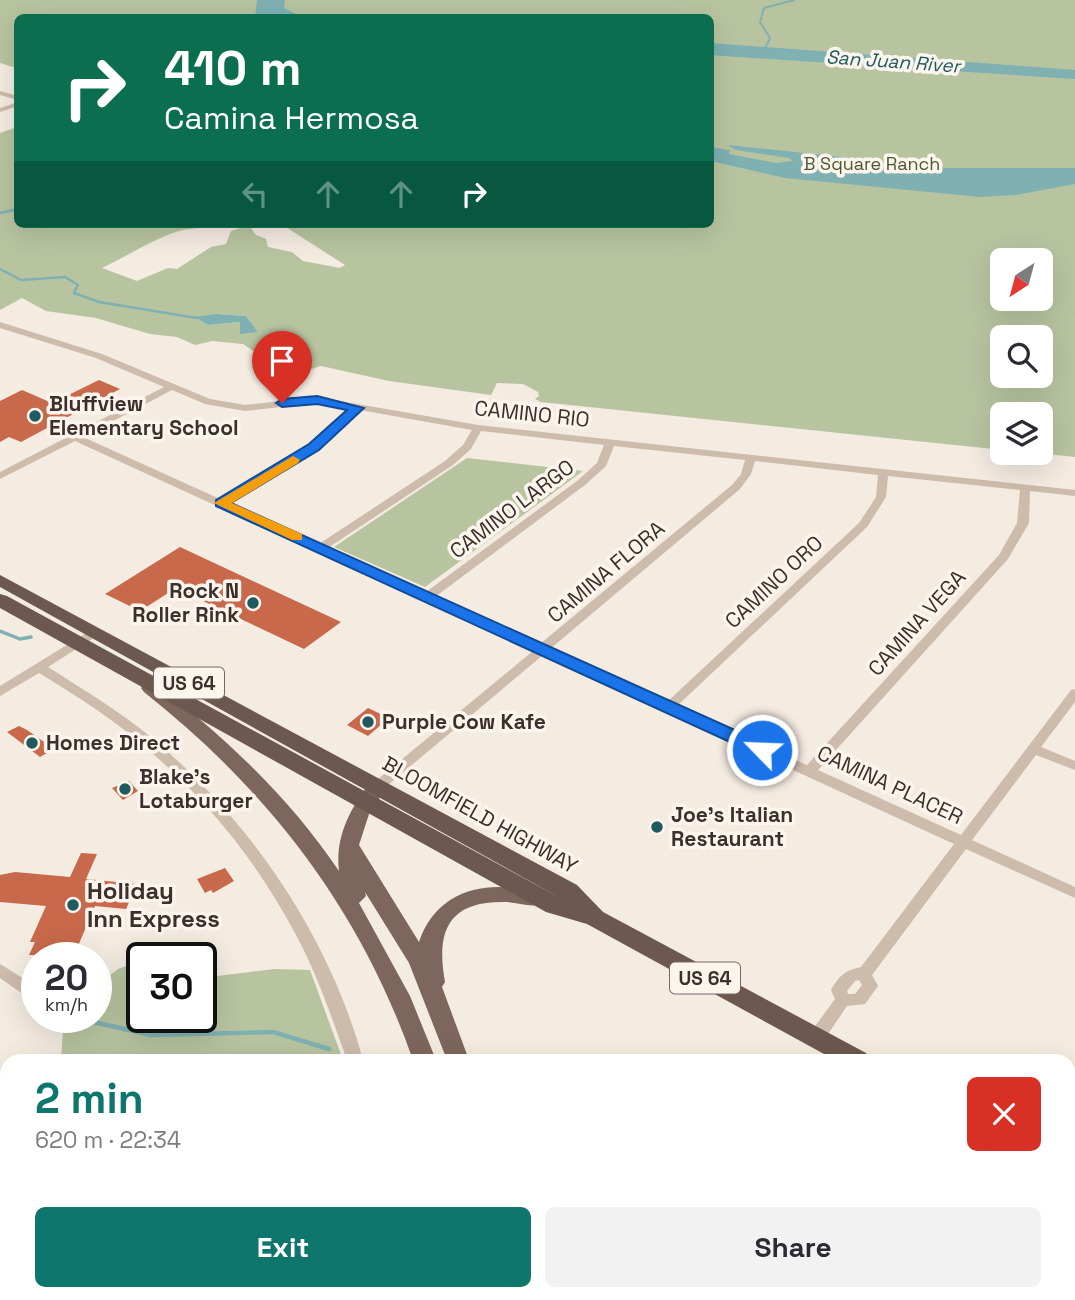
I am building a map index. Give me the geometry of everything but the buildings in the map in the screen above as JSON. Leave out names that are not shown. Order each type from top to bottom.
[{"type":"highway","name":"BLOOMFIELD HIGHWAY","points":[[0,580],[96,631],[554,906],[595,918]]},
{"type":"highway","name":"BLOOMFIELD HIGHWAY","points":[[0,600],[124,669],[569,891],[595,918]]},
{"type":"highway","name":"US 64","points":[[595,918],[846,1054]]},
{"type":"main road","points":[[124,669],[224,748],[285,810],[332,873],[400,995]]},
{"type":"main road","points":[[371,794],[349,844],[348,878],[400,995],[422,1054]]},
{"type":"main road","points":[[349,844],[364,877],[413,951],[437,1000],[456,1054]]},
{"type":"main road","points":[[437,1000],[430,944],[439,923],[450,910],[468,900],[492,893],[522,895],[554,906]]},
{"type":"street","name":"CAMINO RIO","points":[[0,325],[99,356],[208,402],[235,407],[317,400],[478,428],[1075,493]]},
{"type":"street","points":[[0,476],[171,387]]},
{"type":"street","points":[[221,503],[314,447],[357,408]]},
{"type":"street","points":[[320,548],[449,463],[467,447],[478,428]]},
{"type":"street","name":"CAMINA PLACER","points":[[75,437],[1075,893]]},
{"type":"street","name":"CAMINO LARGO","points":[[426,598],[581,483],[602,464],[610,442]]},
{"type":"street","name":"CAMINA FLORA","points":[[371,794],[736,487],[746,474],[751,457]]},
{"type":"street","name":"CAMINO ORO","points":[[669,707],[863,525],[881,497],[883,472]]},
{"type":"street","name":"CAMINA VEGA","points":[[809,771],[1004,557],[1023,523],[1025,488]]},
{"type":"street","points":[[0,692],[96,631]]},
{"type":"street","points":[[39,667],[105,707],[147,738],[197,784],[230,820],[259,858],[307,938],[331,993],[353,1054]]},
{"type":"street","points":[[816,1038],[844,1000],[859,1000],[870,986],[864,974],[1075,693]]},
{"type":"street","points":[[1033,749],[1075,766]]},
{"type":"street","points":[[0,970],[21,985]]},
{"type":"green space","name":"B Square Ranch","points":[[0,0],[1075,0],[1075,457],[1053,455],[1053,402],[990,402],[990,449],[541,402],[535,399],[539,396],[538,392],[523,384],[497,383],[491,395],[389,381],[321,366],[292,375],[286,374],[298,360],[285,358],[272,376],[260,368],[271,363],[243,344],[212,341],[195,345],[177,337],[150,334],[96,318],[46,311],[22,298],[0,310],[0,133],[14,128],[14,228],[201,228],[170,234],[102,268],[137,281],[168,268],[177,269],[211,247],[226,244],[231,231],[240,228],[251,228],[256,235],[266,239],[268,247],[292,252],[303,261],[340,268],[345,265],[287,228],[714,228],[714,14],[14,14],[14,67],[0,63]],"holes":[[[217,314],[246,316],[258,332],[240,328],[240,322],[208,325],[197,319]]]},
{"type":"green space","points":[[467,458],[583,471],[425,587],[334,547]]},
{"type":"green space","points":[[126,966],[126,1033],[217,1033],[217,976],[275,969],[310,970],[341,1054],[61,1054],[63,1033],[112,1033],[112,974]]},
{"type":"water","points":[[257,0],[285,0],[284,8],[296,14],[255,14]]},
{"type":"water","name":"San Juan River","points":[[714,43],[1075,70],[1075,79],[714,55]]},
{"type":"water","points":[[728,145],[945,168],[1075,168],[1075,184],[1016,195],[980,197],[785,178],[714,162],[714,146],[730,150],[729,154],[776,163],[793,161],[789,158],[736,150]]},
{"type":"water","points":[[217,314],[246,316],[258,332],[240,334],[240,322],[208,325],[194,317]]},
{"type":"waterway","points":[[763,52],[770,38],[760,22],[764,8],[794,0]]},
{"type":"waterway","points":[[0,213],[14,210]]},
{"type":"waterway","points":[[0,269],[21,280],[65,277],[78,285],[74,293],[99,302],[197,318]]},
{"type":"waterway","points":[[0,631],[20,639],[31,637]]},
{"type":"waterway","points":[[112,1026],[151,1035],[273,1032],[329,1049]]},
{"type":"slow traffic","points":[[293,460],[221,503],[297,537]]},
{"type":"place","name":"Bluffview Elementary School","points":[[35,416]]},
{"type":"place","name":"Rock N Roller Rink","points":[[253,603]]},
{"type":"place","name":"Purple Cow Kafe","points":[[368,722]]},
{"type":"place","name":"Homes Direct","points":[[32,743]]},
{"type":"place","name":"Blake's Lotaburger","points":[[125,789]]},
{"type":"place","name":"Joe's Italian Restaurant","points":[[657,827]]},
{"type":"place","name":"Holiday Inn Express","points":[[73,905]]},
{"type":"route","points":[[282,403],[317,400],[357,408],[339,428],[314,447],[221,503],[762,750]]}]
